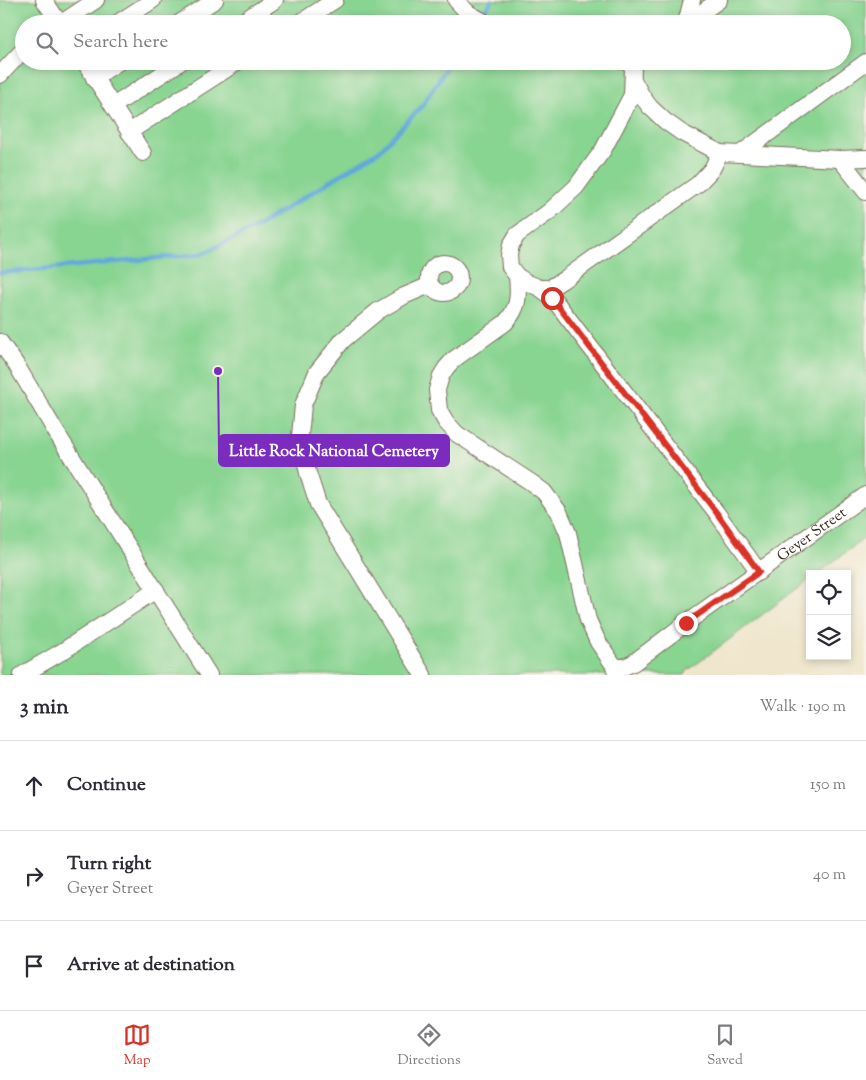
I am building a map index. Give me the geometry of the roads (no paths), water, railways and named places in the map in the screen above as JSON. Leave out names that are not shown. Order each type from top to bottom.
[{"type":"lane","points":[[44,0],[54,15]]},
{"type":"lane","points":[[74,15],[96,0]]},
{"type":"lane","points":[[130,15],[153,0]]},
{"type":"lane","points":[[192,15],[215,0]]},
{"type":"lane","points":[[252,15],[275,0]]},
{"type":"lane","points":[[312,15],[335,0]]},
{"type":"lane","points":[[456,0],[472,15]]},
{"type":"lane","points":[[688,15],[692,0]]},
{"type":"lane","points":[[698,15],[719,0]]},
{"type":"lane","points":[[0,75],[15,59]]},
{"type":"lane","points":[[740,154],[866,62]]},
{"type":"lane","points":[[89,70],[143,153]]},
{"type":"lane","points":[[94,78],[106,70]]},
{"type":"lane","points":[[113,106],[168,70]]},
{"type":"lane","points":[[129,132],[225,70]]},
{"type":"lane","points":[[630,70],[632,95],[604,150],[576,187],[550,211],[517,235],[511,245],[508,255],[510,267],[516,276],[528,284],[540,288],[550,288],[564,280],[698,184],[712,169],[720,153]]},
{"type":"lane","points":[[632,70],[643,98],[650,107],[682,133],[720,153],[840,159],[866,158]]},
{"type":"lane","points":[[840,159],[866,192]]},
{"type":"lane","points":[[516,276],[518,294],[516,308],[505,323],[453,360],[446,368],[441,376],[437,390],[439,410],[446,422],[457,434],[538,487],[556,507],[568,533],[588,620],[615,671]]},
{"type":"lane","points":[[423,675],[318,504],[308,473],[300,436],[303,405],[317,372],[343,340],[378,311],[404,296],[430,285]]},
{"type":"lane","points":[[540,288],[552,298],[710,504],[759,572]]},
{"type":"lane","points":[[0,342],[17,366],[56,432],[209,675]]},
{"type":"lane","name":"Geyer Street","points":[[615,671],[632,663],[866,495]]},
{"type":"lane","points":[[22,675],[63,651],[156,590]]},
{"type":"waterway","points":[[482,15],[492,0]]},
{"type":"waterway","points":[[0,273],[202,254],[256,227],[379,151],[422,106],[445,70]]},
{"type":"place","name":"Little Rock National Cemetery","points":[[218,371]]}]
